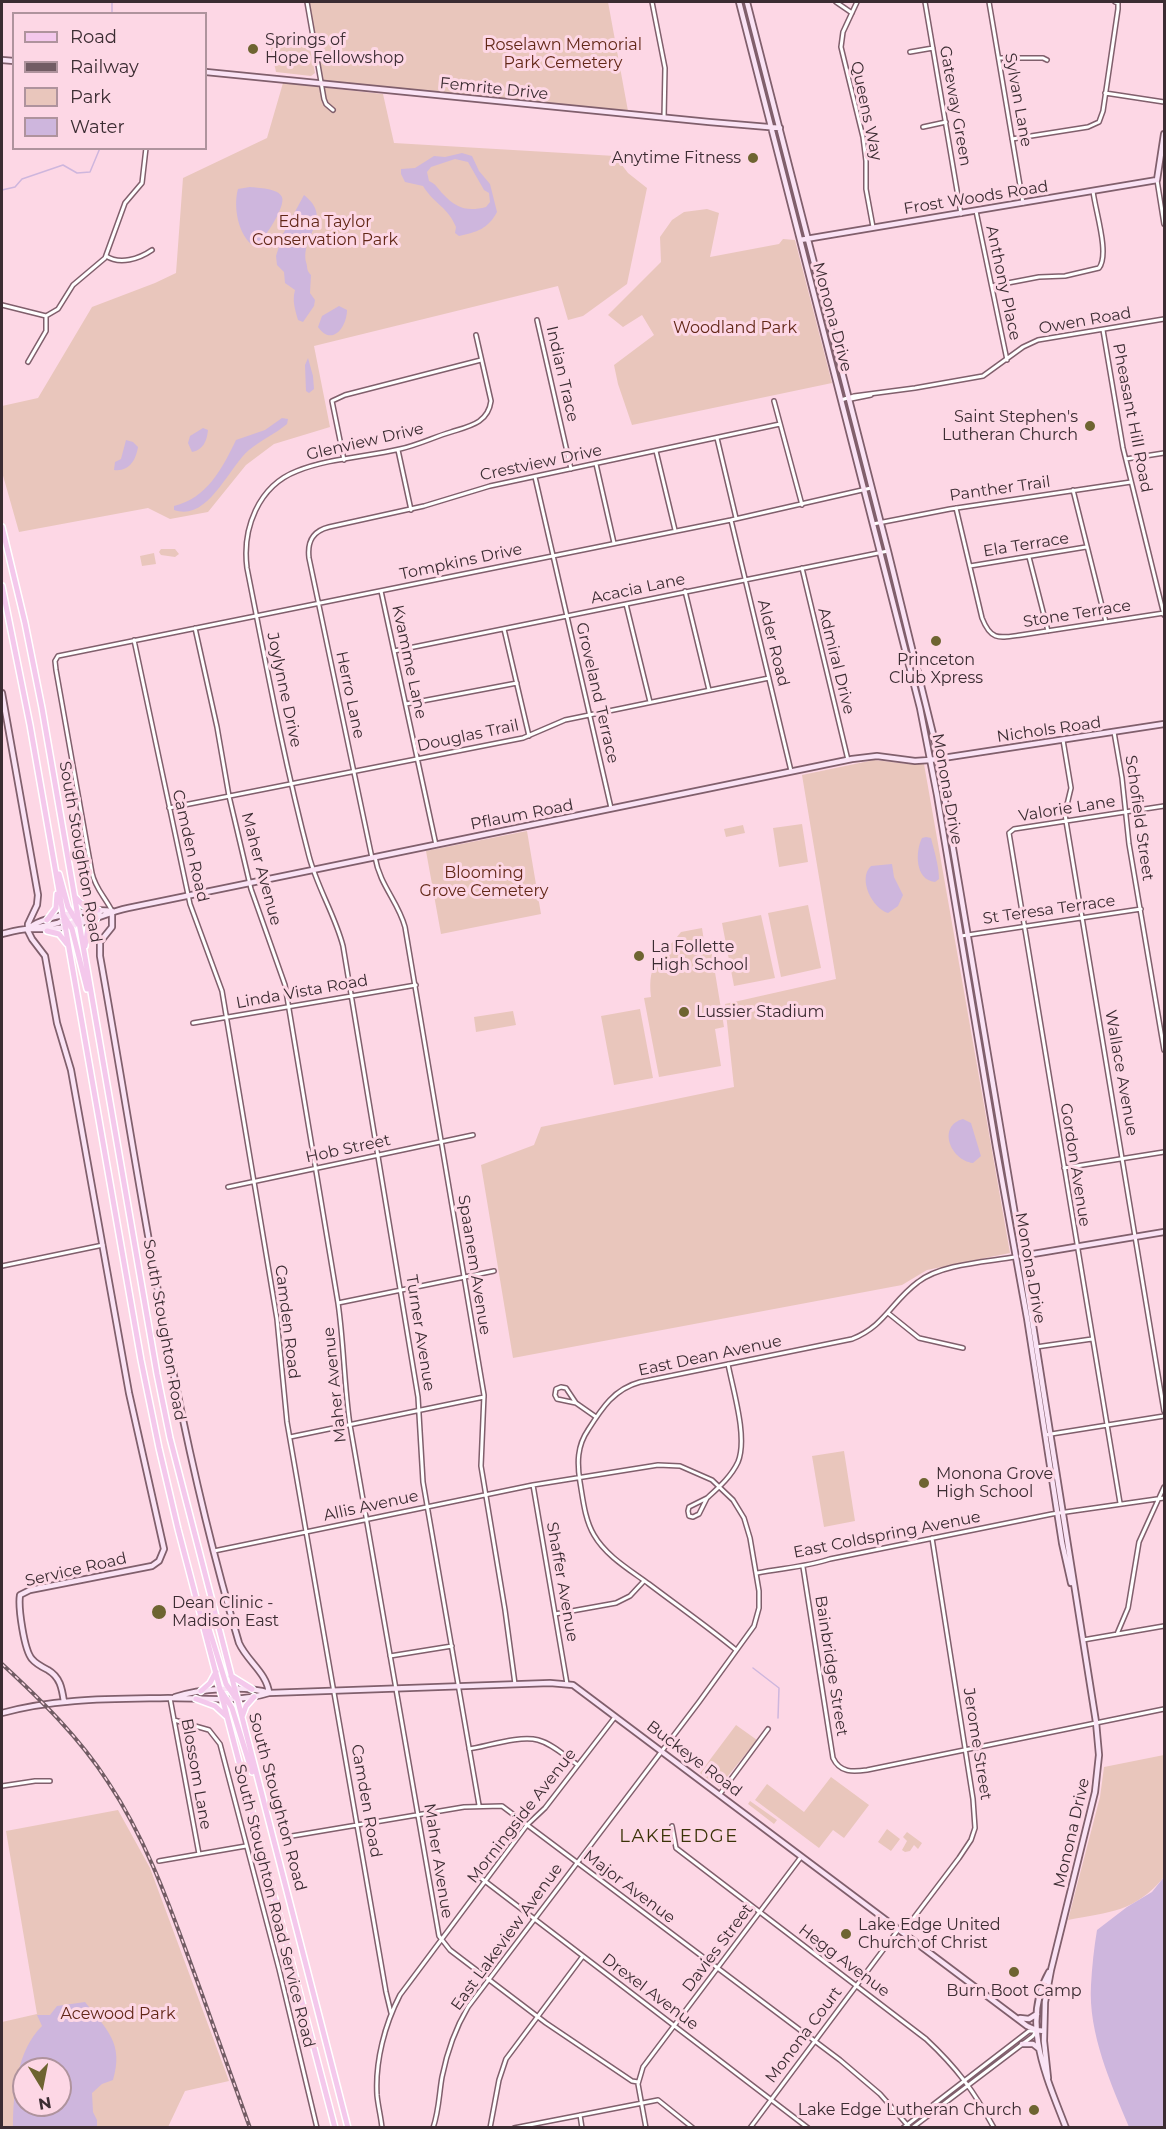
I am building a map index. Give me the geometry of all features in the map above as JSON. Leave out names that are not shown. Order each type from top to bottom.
[{"type":"main road","name":"South Stoughton Road","points":[[2,527],[33,661],[75,897],[68,945],[150,1405],[189,1573],[221,1690]]},
{"type":"main road","name":"South Stoughton Road","points":[[2,586],[21,676],[59,890],[83,951],[168,1427],[231,1676],[232,1690],[242,1719],[348,2127]]},
{"type":"main road","points":[[51,846],[92,1005]]},
{"type":"main road","points":[[47,920],[56,908],[59,890]]},
{"type":"main road","points":[[75,897],[84,906],[98,910]]},
{"type":"main road","points":[[83,951],[87,928],[96,920]]},
{"type":"main road","points":[[47,931],[59,934],[68,945]]},
{"type":"main road","points":[[189,1573],[196,1585],[218,1663],[232,1690]]},
{"type":"main road","points":[[201,1691],[209,1684],[216,1672]]},
{"type":"main road","points":[[231,1676],[252,1689]]},
{"type":"main road","points":[[221,1690],[263,1802]]},
{"type":"main road","points":[[242,1719],[246,1706],[254,1697]]},
{"type":"main road","name":"South Stoughton Road","points":[[225,1698],[227,1716],[335,2127]]},
{"type":"main road","points":[[196,1699],[214,1706],[227,1716]]},
{"type":"street","points":[[307,2],[326,104],[333,110]]},
{"type":"street","points":[[652,2],[666,78],[664,118]]},
{"type":"street","name":"Monona Drive","points":[[739,2],[918,699],[1015,1257],[1034,1347]]},
{"type":"street","name":"Monona Drive","points":[[747,2],[888,551],[938,759],[989,1046],[1022,1256],[1057,1513],[1067,1569],[1075,1594]]},
{"type":"street","points":[[836,2],[852,13]]},
{"type":"street","name":"Queens Way","points":[[857,2],[843,32],[841,47],[863,137],[866,189],[873,227]]},
{"type":"street","name":"Gateway Green","points":[[925,2],[961,214]]},
{"type":"street","name":"Sylvan Lane","points":[[989,2],[1023,203]]},
{"type":"street","points":[[1012,139],[1095,124],[1101,118],[1118,9],[1116,2]]},
{"type":"street","points":[[910,52],[933,48]]},
{"type":"street","points":[[999,58],[1043,58],[1047,60]]},
{"type":"street","name":"Femrite Drive","points":[[207,72],[780,128]]},
{"type":"street","points":[[1105,93],[1164,102]]},
{"type":"street","points":[[923,127],[946,122]]},
{"type":"street","points":[[1164,135],[1157,180],[1163,206],[1164,224]]},
{"type":"street","points":[[2,305],[46,316],[58,309],[73,285],[96,268],[106,256],[125,203],[142,183],[146,150]]},
{"type":"street","name":"Frost Woods Road","points":[[800,240],[1157,180]]},
{"type":"street","points":[[992,286],[1039,277],[1065,276],[1099,268],[1103,260],[1103,249],[1093,191]]},
{"type":"street","name":"Anthony Place","points":[[976,211],[1006,360]]},
{"type":"street","points":[[106,256],[120,261],[142,256],[152,250]]},
{"type":"street","points":[[28,362],[46,331],[46,316]]},
{"type":"street","name":"Owen Road","points":[[841,400],[981,376],[1023,347],[1038,340],[1164,319]]},
{"type":"street","name":"Indian Trace","points":[[537,320],[571,469]]},
{"type":"street","name":"Pheasant Hill Road","points":[[1103,329],[1126,459],[1164,614]]},
{"type":"street","name":"Glenview Drive","points":[[253,514],[268,491],[298,470],[398,450],[472,425],[485,417],[491,401],[476,335]]},
{"type":"street","points":[[344,460],[332,402],[339,397],[481,360]]},
{"type":"street","points":[[774,401],[802,505]]},
{"type":"street","name":"Crestview Drive","points":[[312,538],[322,529],[411,510],[473,490],[780,424]]},
{"type":"street","points":[[717,438],[736,518]]},
{"type":"street","points":[[398,450],[411,510]]},
{"type":"street","points":[[656,451],[675,530]]},
{"type":"street","points":[[1126,459],[1164,453]]},
{"type":"street","points":[[596,464],[614,543]]},
{"type":"street","name":"Groveland Terrace","points":[[535,477],[611,809]]},
{"type":"street","name":"Panther Trail","points":[[873,524],[956,508],[1131,482]]},
{"type":"street","name":"Tompkins Drive","points":[[112,911],[103,894],[97,889],[92,873],[56,670],[56,658],[63,654],[730,520],[871,489]]},
{"type":"street","points":[[1073,490],[1106,622]]},
{"type":"street","points":[[956,508],[970,566]]},
{"type":"street","name":"Joylynne Drive","points":[[253,514],[245,551],[256,615],[313,870]]},
{"type":"street","name":"Alder Road","points":[[730,520],[791,773]]},
{"type":"street","name":"Herro Lane","points":[[312,538],[309,545],[309,558],[374,858]]},
{"type":"street","name":"Ela Terrace","points":[[970,566],[1086,547]]},
{"type":"street","name":"Acacia Lane","points":[[394,651],[888,551]]},
{"type":"street","points":[[1029,557],[1048,631]]},
{"type":"street","name":"Stone Terrace","points":[[970,566],[982,618],[987,631],[993,635],[1003,637],[1164,614]]},
{"type":"street","name":"Admiral Drive","points":[[802,568],[848,760]]},
{"type":"street","name":"Kvamme Lane","points":[[381,591],[435,845]]},
{"type":"street","points":[[685,591],[709,690]]},
{"type":"street","points":[[626,603],[650,702]]},
{"type":"street","name":"Maher Avenue","points":[[195,628],[217,727],[229,796],[250,884],[267,938],[281,970],[288,1006],[338,1303],[344,1388],[436,1925],[441,1940],[450,1950],[538,2017],[638,2084]]},
{"type":"street","points":[[504,629],[529,736]]},
{"type":"street","name":"Camden Road","points":[[134,640],[188,896],[220,986],[226,1017],[279,1333],[283,1392],[290,1437],[391,2013]]},
{"type":"street","name":"Douglas Trail","points":[[169,808],[529,736],[565,720],[769,678]]},
{"type":"street","points":[[406,704],[517,683]]},
{"type":"street","points":[[2,693],[38,895],[37,905],[28,929],[32,939],[45,956],[57,1023],[69,1062],[103,1245],[2,1266]]},
{"type":"street","name":"Nichols Road","points":[[938,759],[1164,724]]},
{"type":"street","name":"Schofield Street","points":[[1114,732],[1129,844],[1164,1050]]},
{"type":"street","name":"Wallace Avenue","points":[[1063,740],[1071,788],[1065,813],[1066,821],[1164,1411]]},
{"type":"street","name":"Pflaum Road","points":[[2,934],[28,929],[47,931],[98,910],[112,911],[250,884],[848,760],[877,756],[915,761],[938,759]]},
{"type":"street","name":"Valorie Lane","points":[[1010,832],[1164,806]]},
{"type":"street","name":"Gordon Avenue","points":[[1010,832],[1023,926],[1120,1503]]},
{"type":"street","name":"Spaanem Avenue","points":[[374,858],[384,885],[403,921],[416,985],[484,1397],[481,1466],[515,1684]]},
{"type":"street","name":"Turner Avenue","points":[[313,870],[339,928],[420,1411],[421,1464],[479,1805]]},
{"type":"street","name":"St Teresa Terrace","points":[[961,936],[1141,909]]},
{"type":"street","points":[[28,929],[46,927],[99,912],[112,911],[112,927],[100,942],[100,957],[186,1437],[239,1643],[249,1660],[265,1679],[269,1694]]},
{"type":"street","name":"Pflaum Road","points":[[28,929],[33,924],[47,920],[96,920],[112,911]]},
{"type":"street","name":"Linda Vista Road","points":[[193,1023],[416,985]]},
{"type":"street","points":[[980,1047],[989,1046]]},
{"type":"street","name":"Hob Street","points":[[228,1187],[473,1135]]},
{"type":"street","points":[[1064,1168],[1164,1152]]},
{"type":"street","points":[[1015,1257],[1164,1232]]},
{"type":"street","name":"Service Road","points":[[64,1702],[57,1678],[34,1662],[28,1653],[19,1605],[20,1595],[30,1590],[152,1566],[162,1558],[164,1544],[129,1393],[103,1245]]},
{"type":"street","name":"East Dean Avenue","points":[[736,1650],[644,1581],[607,1551],[595,1537],[588,1520],[580,1478],[579,1453],[580,1444],[596,1417],[611,1398],[630,1385],[852,1339],[869,1331],[909,1289],[931,1274],[1015,1257]]},
{"type":"street","points":[[338,1303],[494,1271]]},
{"type":"street","points":[[888,1313],[909,1332],[922,1339],[963,1348]]},
{"type":"street","points":[[1034,1347],[1093,1339]]},
{"type":"street","points":[[707,1498],[697,1515],[689,1516],[689,1507],[707,1498],[735,1468],[741,1451],[739,1422],[728,1364]]},
{"type":"street","points":[[576,1403],[557,1399],[556,1389],[566,1388],[576,1403],[596,1417]]},
{"type":"street","points":[[290,1437],[484,1397]]},
{"type":"street","points":[[1048,1435],[1164,1416]]},
{"type":"street","name":"Monona Drive","points":[[1048,1435],[1064,1512],[1099,1755],[1097,1781],[1051,1970],[1044,2031],[1048,2078]]},
{"type":"street","name":"Allis Avenue","points":[[214,1551],[533,1485],[645,1466],[674,1465],[702,1474],[720,1486]]},
{"type":"street","name":"Shaffer Avenue","points":[[533,1485],[567,1684]]},
{"type":"street","name":"East Lakeview Avenue","points":[[433,2127],[442,2076],[452,2039],[468,2007],[754,1626],[758,1613],[757,1573],[750,1538],[744,1518],[733,1500],[720,1486]]},
{"type":"street","points":[[1117,1634],[1128,1608],[1139,1542],[1164,1487]]},
{"type":"street","name":"East Coldspring Avenue","points":[[757,1573],[803,1567],[1057,1513],[1164,1498]]},
{"type":"street","name":"Jerome Street","points":[[901,1930],[965,1850],[974,1832],[975,1810],[932,1538]]},
{"type":"street","name":"Bainbridge Street","points":[[803,1567],[833,1758],[839,1767],[855,1772],[966,1751]]},
{"type":"street","points":[[555,1614],[616,1603],[630,1596],[644,1581]]},
{"type":"street","points":[[1083,1640],[1164,1626]]},
{"type":"street","points":[[390,1656],[452,1646]]},
{"type":"street","name":"Buckeye Road","points":[[170,1698],[236,1698],[269,1694],[396,1688],[567,1684],[585,1692],[1036,2031]]},
{"type":"street","name":"Buckeye Road","points":[[170,1698],[201,1691],[221,1690],[252,1689],[269,1694]]},
{"type":"street","points":[[2,1713],[29,1705],[170,1698]]},
{"type":"street","name":"Blossom Lane","points":[[170,1698],[198,1854]]},
{"type":"street","points":[[966,1751],[1164,1709]]},
{"type":"street","name":"Morningside Avenue","points":[[382,2127],[377,2093],[377,2071],[391,2013],[402,1990],[527,1825],[545,1808],[616,1716]]},
{"type":"street","name":"South Stoughton Road Service Road","points":[[174,1720],[204,1728],[217,1738],[226,1764],[279,1969],[317,2127]]},
{"type":"street","points":[[720,1794],[768,1730]]},
{"type":"street","points":[[469,1749],[520,1740],[538,1740],[555,1748],[578,1766]]},
{"type":"street","points":[[2,1786],[50,1781]]},
{"type":"street","name":"Major Avenue","points":[[286,1837],[479,1805],[502,1806],[871,2086],[910,2126]]},
{"type":"street","name":"Hegg Avenue","points":[[672,1826],[676,1848],[926,2039],[969,2084],[994,2127]]},
{"type":"street","points":[[159,1861],[246,1846]]},
{"type":"street","name":"Davies Street","points":[[638,2084],[644,2067],[802,1856]]},
{"type":"street","name":"Drexel Avenue","points":[[477,1875],[808,2127]]},
{"type":"street","name":"Monona Court","points":[[750,2127],[856,1985],[901,1930]]},
{"type":"street","points":[[490,2127],[499,2080],[506,2059],[583,1956]]},
{"type":"street","name":"Monona Drive","points":[[1051,1970],[1044,1983],[1036,2031],[1043,2068],[1066,2127]]},
{"type":"street","points":[[1014,2016],[1029,2019],[1038,2012]]},
{"type":"street","points":[[910,2126],[1029,2031],[1044,2031]]},
{"type":"street","points":[[903,2127],[910,2126],[969,2084],[1036,2031]]},
{"type":"street","points":[[1022,2044],[1033,2044],[1038,2048]]},
{"type":"street","points":[[638,2084],[646,2127]]},
{"type":"street","points":[[514,2127],[658,2100],[693,2127]]},
{"type":"street","points":[[580,2114],[582,2127]]},
{"type":"green space","name":"Roselawn Memorial Park Cemetery","points":[[307,2],[608,2],[628,111],[551,106],[321,83]]},
{"type":"green space","points":[[308,38],[315,73],[311,76],[276,72],[270,45]]},
{"type":"green space","name":"Edna Taylor Conservation Park","points":[[283,83],[383,94],[394,143],[615,156],[628,173],[647,188],[627,284],[583,316],[568,320],[558,286],[314,346],[330,427],[274,444],[246,465],[208,512],[170,519],[148,508],[19,532],[2,472],[2,406],[38,398],[92,307],[176,273],[183,178],[267,138]]},
{"type":"green space","name":"Woodland Park","points":[[707,209],[719,213],[710,257],[779,244],[783,239],[795,240],[832,383],[632,425],[614,365],[654,335],[642,315],[623,327],[608,315],[661,262],[660,237],[672,220],[684,212]]},
{"type":"green space","points":[[161,549],[175,549],[179,554],[175,557],[161,555],[159,552]]},
{"type":"green space","points":[[154,553],[156,564],[142,566],[140,556]]},
{"type":"green space","points":[[874,760],[924,764],[1010,1253],[927,1270],[902,1285],[513,1358],[481,1165],[534,1145],[541,1127],[734,1087],[725,1004],[836,979],[802,775]]},
{"type":"green space","points":[[802,824],[808,862],[779,867],[773,828]]},
{"type":"green space","points":[[743,825],[745,833],[726,837],[724,829]]},
{"type":"green space","name":"Blooming Grove Cemetery","points":[[527,831],[541,914],[441,934],[426,851]]},
{"type":"green space","points":[[808,905],[821,968],[781,977],[768,913]]},
{"type":"green space","points":[[761,915],[775,978],[734,986],[722,923]]},
{"type":"green space","name":"Lussier Stadium","points":[[702,928],[705,948],[711,948],[724,1027],[715,1029],[721,1066],[659,1077],[644,998],[651,997],[653,967],[662,954],[681,932]]},
{"type":"green space","points":[[640,1009],[653,1078],[614,1085],[601,1016]]},
{"type":"green space","points":[[513,1011],[516,1025],[476,1032],[474,1017]]},
{"type":"green space","points":[[844,1451],[855,1521],[824,1527],[812,1456]]},
{"type":"green space","points":[[736,1725],[757,1740],[719,1787],[700,1773]]},
{"type":"green space","points":[[1164,1755],[1164,1877],[1143,1897],[1121,1909],[1068,1920],[1100,1797],[1104,1767]]},
{"type":"green space","points":[[831,1777],[869,1805],[844,1838],[833,1830],[819,1848],[755,1800],[767,1784],[804,1812]]},
{"type":"green space","points":[[750,1801],[777,1820],[774,1824],[748,1804]]},
{"type":"green space","name":"Acewood Park","points":[[118,1810],[150,1868],[229,2081],[185,2091],[168,2127],[2,2128],[2,2022],[37,2014],[6,1831]]},
{"type":"green space","points":[[887,1829],[900,1839],[891,1851],[878,1842]]},
{"type":"green space","points":[[907,1832],[922,1843],[918,1849],[914,1845],[910,1851],[902,1850],[907,1841],[903,1837]]},
{"type":"water","points":[[462,153],[472,156],[479,171],[490,184],[497,212],[486,226],[477,231],[459,236],[455,233],[456,227],[453,220],[423,186],[405,182],[401,174],[401,169],[415,168],[434,156],[445,157]],"holes":[[[455,159],[468,162],[484,190],[489,193],[490,202],[486,207],[467,209],[457,206],[429,181],[427,172],[431,167]]]},
{"type":"water","points":[[250,187],[272,190],[282,197],[281,208],[273,224],[254,246],[241,228],[236,204],[238,189]]},
{"type":"water","points":[[304,195],[316,212],[316,219],[306,252],[307,269],[311,275],[310,293],[315,300],[314,306],[303,322],[298,320],[296,312],[295,290],[285,283],[284,272],[277,265],[276,256],[283,234]]},
{"type":"water","points":[[339,306],[347,310],[342,328],[333,335],[323,333],[318,327],[322,316]]},
{"type":"water","points":[[308,358],[314,389],[309,393],[306,391],[305,365]]},
{"type":"water","points":[[282,418],[288,419],[287,424],[249,450],[207,501],[186,512],[174,510],[174,506],[196,496],[212,481],[236,440],[265,430]]},
{"type":"water","points":[[203,428],[208,430],[205,441],[202,447],[192,452],[188,443],[190,436]]},
{"type":"water","points":[[126,440],[138,447],[136,456],[128,467],[114,470],[115,462],[121,459]]},
{"type":"water","points":[[922,838],[931,838],[937,863],[939,879],[935,882],[924,876],[918,864],[918,850]]},
{"type":"water","points":[[892,864],[894,877],[903,895],[898,906],[888,913],[872,900],[866,886],[866,878],[871,866]]},
{"type":"water","points":[[963,1119],[971,1123],[981,1156],[973,1163],[958,1156],[950,1142],[950,1128]]},
{"type":"water","points":[[1164,1877],[1164,2127],[1129,2127],[1102,2058],[1093,2021],[1091,1985],[1095,1944],[1097,1930],[1127,1907],[1152,1892]]},
{"type":"water","points":[[85,2002],[106,2029],[115,2046],[116,2067],[113,2080],[102,2084],[92,2093],[97,2127],[13,2127],[13,2117],[72,2117],[72,2057],[23,2057],[27,2047],[42,2026],[37,2015],[50,2015],[57,2006]]},
{"type":"waterway","points":[[112,2],[112,12]]},
{"type":"waterway","points":[[2,190],[15,187],[22,179],[63,165],[77,173],[90,172],[99,150]]},
{"type":"waterway","points":[[753,1668],[779,1688],[778,1718]]},
{"type":"railway","points":[[2,1664],[72,1734],[97,1765],[133,1824],[171,1911],[250,2128]]},
{"type":"place","name":"Springs of Hope Fellowshop","points":[[253,49]]},
{"type":"place","name":"Anytime Fitness","points":[[753,158]]},
{"type":"place","name":"Saint Stephen's Lutheran Church","points":[[1090,426]]},
{"type":"place","name":"Princeton Club Xpress","points":[[936,641]]},
{"type":"place","name":"La Follette High School","points":[[639,956]]},
{"type":"place","name":"Lussier Stadium","points":[[684,1012]]},
{"type":"place","name":"Monona Grove High School","points":[[924,1483]]},
{"type":"place","name":"Dean Clinic - Madison East","points":[[159,1612]]},
{"type":"place","name":"Lake Edge United Church of Christ","points":[[846,1934]]},
{"type":"place","name":"Burn Boot Camp","points":[[1014,1972]]},
{"type":"place","name":"Lake Edge Lutheran Church","points":[[1034,2110]]},
{"type":"district","name":"LAKE EDGE","points":[[679,1837]]}]
